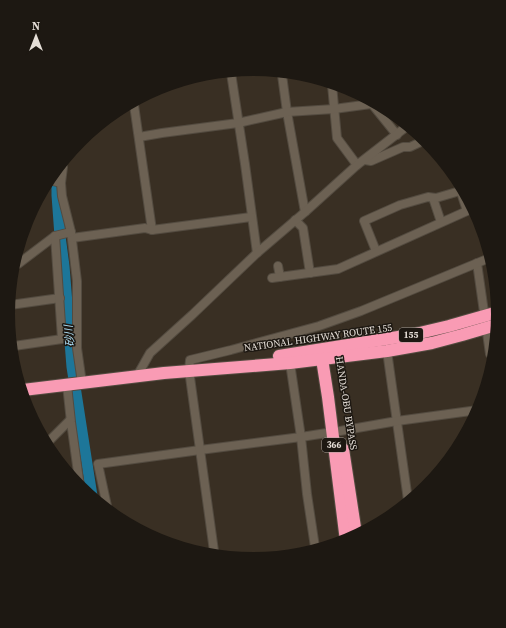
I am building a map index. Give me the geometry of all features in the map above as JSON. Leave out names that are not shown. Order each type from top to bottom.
[{"type":"highway","name":"NATIONAL HIGHWAY ROUTE 155","points":[[27,389],[189,370],[290,363],[449,326],[491,314]]},
{"type":"highway","name":"NATIONAL HIGHWAY ROUTE 155","points":[[189,370],[206,365],[289,354],[325,355],[387,351],[432,343],[490,326]]},
{"type":"highway","name":"HANDA-OBU BYPASS","points":[[325,355],[336,432],[345,533]]},
{"type":"highway","name":"HANDA-OBU BYPASS","points":[[336,432],[355,529]]},
{"type":"street","points":[[231,77],[257,253]]},
{"type":"street","points":[[282,78],[305,212]]},
{"type":"street","points":[[332,90],[337,138],[357,165]]},
{"type":"street","points":[[139,137],[238,123],[288,112],[365,105]]},
{"type":"street","points":[[134,108],[152,230]]},
{"type":"street","points":[[377,111],[397,135]]},
{"type":"street","points":[[137,376],[150,353],[257,253],[357,165],[403,129]]},
{"type":"street","points":[[364,160],[370,161],[403,147],[410,147],[418,143]]},
{"type":"street","points":[[58,183],[72,234],[77,281],[77,348],[82,383]]},
{"type":"street","points":[[376,252],[364,222],[400,205],[428,197],[436,198],[458,193]]},
{"type":"street","points":[[432,198],[441,222]]},
{"type":"street","points":[[278,266],[276,278],[338,268],[466,211],[464,206]]},
{"type":"street","points":[[21,262],[55,236],[145,228],[152,230],[251,217]]},
{"type":"street","points":[[295,220],[303,228],[310,273]]},
{"type":"street","points":[[17,346],[62,339],[55,236]]},
{"type":"street","points":[[214,548],[189,370],[190,360],[319,326],[361,311],[485,260]]},
{"type":"street","points":[[476,264],[485,316],[490,325]]},
{"type":"street","points":[[16,304],[60,298]]},
{"type":"street","points":[[387,351],[407,495]]},
{"type":"street","points":[[290,363],[315,544]]},
{"type":"street","points":[[68,384],[70,420],[78,475]]},
{"type":"street","points":[[106,501],[98,464],[301,438],[470,411]]},
{"type":"street","points":[[51,439],[70,420]]},
{"type":"waterway","name":"砂川","points":[[57,179],[60,236],[64,266],[72,367],[91,488]]}]
